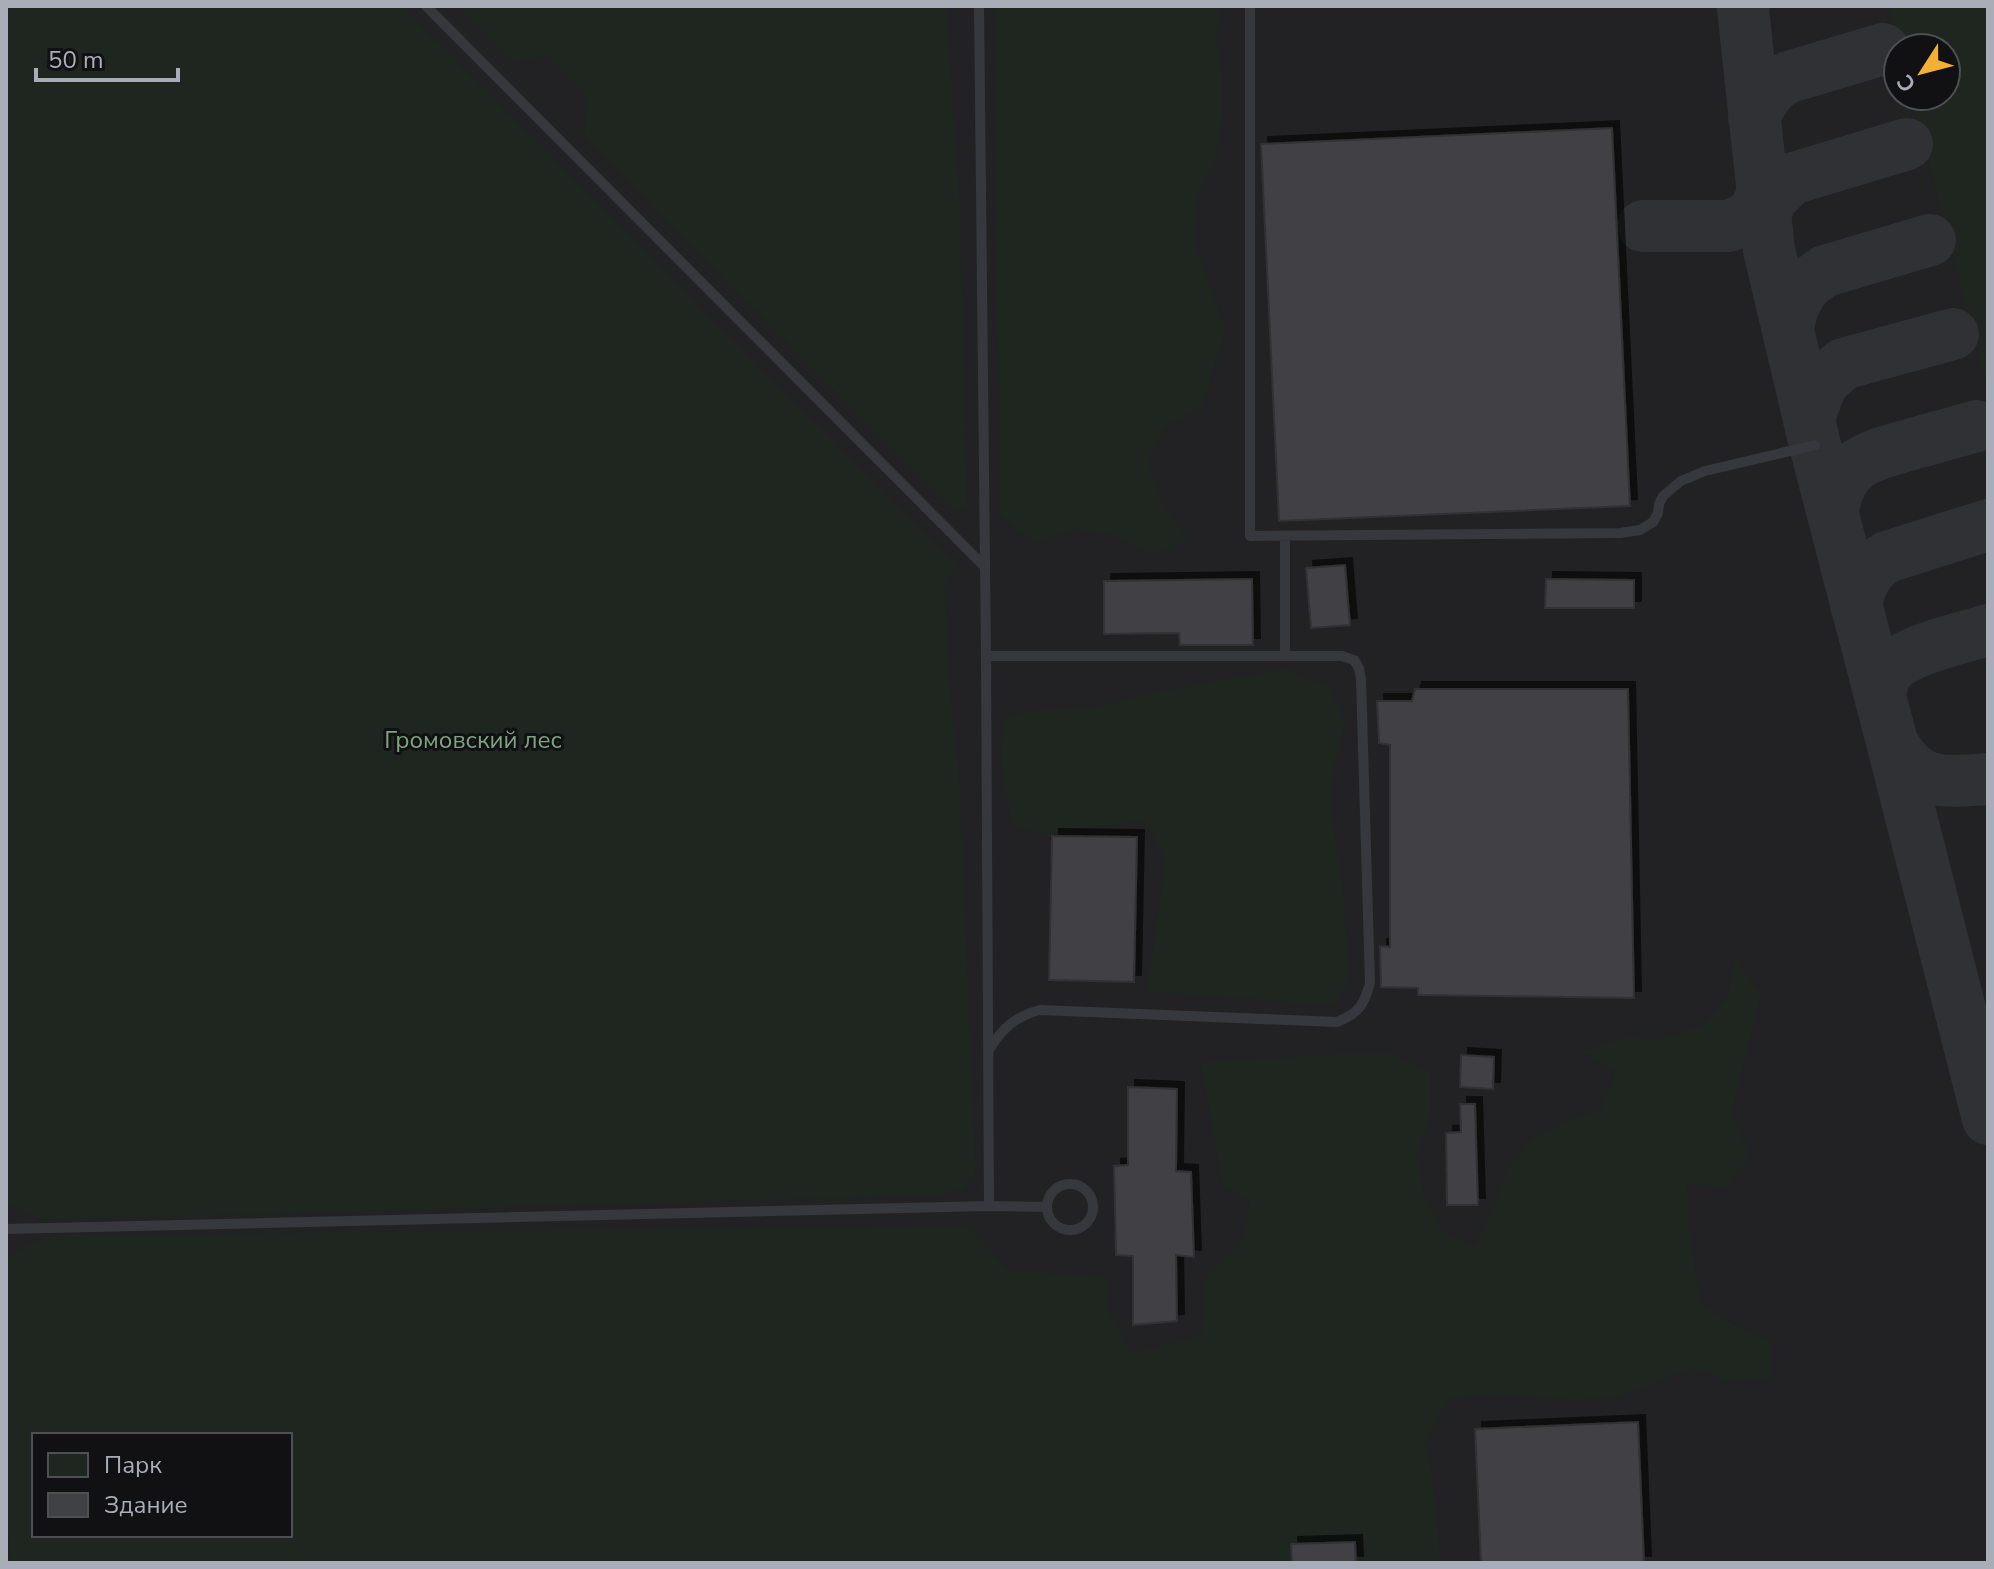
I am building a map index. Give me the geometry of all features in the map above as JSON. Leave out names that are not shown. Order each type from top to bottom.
[{"type":"lane","points":[[426,6],[985,567]]},
{"type":"lane","points":[[979,6],[989,1206]]},
{"type":"lane","points":[[1250,6],[1250,536],[1630,532],[1653,522],[1663,496],[1681,481],[1705,471],[1815,445]]},
{"type":"lane","points":[[1285,537],[1285,655]]},
{"type":"lane","points":[[986,656],[1285,655],[1342,656],[1354,660],[1361,680],[1370,983],[1361,1006],[1353,1015],[1337,1022],[1040,1010],[1018,1018],[999,1034],[989,1050]]},
{"type":"lane","points":[[1068,1184],[1084,1189],[1093,1204],[1089,1220],[1076,1230],[1059,1228],[1048,1215],[1047,1207],[1053,1191],[1068,1184]]},
{"type":"lane","points":[[6,1229],[1047,1207]]},
{"type":"shaded area","points":[[6,6],[1988,6],[1988,1563],[6,1563]]},
{"type":"green space","name":"Громовский лес","points":[[6,6],[402,6],[958,566],[945,584],[948,669],[959,773],[976,1173],[964,1188],[943,1195],[44,1220],[6,1204]]},
{"type":"green space","points":[[458,6],[946,6],[960,204],[967,509],[951,509],[584,137],[587,95],[547,56],[513,62]]},
{"type":"green space","points":[[996,6],[1222,6],[1216,35],[1222,76],[1222,119],[1215,162],[1196,200],[1195,245],[1226,330],[1202,407],[1164,427],[1148,464],[1164,506],[1189,540],[1152,554],[1115,536],[1072,529],[1036,544],[999,515]]},
{"type":"green space","points":[[1889,6],[1988,6],[1988,392],[1916,112],[1962,112],[1962,32],[1896,32]]},
{"type":"green space","points":[[1283,669],[1329,687],[1346,723],[1334,762],[1330,806],[1343,889],[1349,979],[1333,1006],[1147,991],[1166,859],[1144,821],[1042,834],[1012,825],[1001,761],[1004,717],[1044,709],[1085,710],[1165,690]]},
{"type":"green space","points":[[1735,958],[1761,994],[1731,1113],[1750,1155],[1727,1188],[1687,1184],[1689,1228],[1701,1304],[1735,1325],[1770,1340],[1772,1379],[1728,1380],[1693,1368],[1615,1398],[1576,1400],[1489,1394],[1450,1399],[1424,1442],[1433,1480],[1441,1563],[11,1563],[6,1510],[6,1256],[46,1235],[969,1226],[1009,1271],[1109,1276],[1107,1307],[1131,1353],[1202,1335],[1205,1277],[1243,1241],[1250,1203],[1223,1184],[1200,1062],[1391,1054],[1430,1071],[1430,1114],[1417,1154],[1423,1192],[1441,1229],[1475,1247],[1493,1210],[1506,1172],[1530,1141],[1564,1121],[1602,1108],[1615,1072],[1584,1051],[1624,1037],[1663,1039],[1701,1026],[1728,997]]},
{"type":"building","points":[[1612,128],[1630,506],[1279,521],[1261,144]]},
{"type":"building","points":[[1345,565],[1350,625],[1311,628],[1306,568]]},
{"type":"building","points":[[1252,579],[1253,645],[1180,645],[1179,633],[1104,634],[1104,581]]},
{"type":"building","points":[[1546,579],[1634,580],[1634,608],[1545,608]]},
{"type":"building","points":[[1415,689],[1628,689],[1634,998],[1418,995],[1418,988],[1381,987],[1380,946],[1390,947],[1390,745],[1379,743],[1377,701],[1412,701]]},
{"type":"building","points":[[1052,836],[1137,837],[1134,982],[1049,980]]},
{"type":"building","points":[[1461,1055],[1494,1057],[1493,1089],[1460,1087]]},
{"type":"building","points":[[1128,1087],[1177,1089],[1176,1171],[1191,1172],[1194,1257],[1176,1255],[1177,1321],[1133,1325],[1133,1256],[1116,1255],[1114,1166],[1128,1165]]},
{"type":"building","points":[[1460,1104],[1475,1104],[1478,1205],[1447,1205],[1446,1133],[1461,1132]]},
{"type":"building","points":[[1638,1422],[1644,1563],[1481,1563],[1475,1429]]},
{"type":"building","points":[[1355,1542],[1356,1563],[1292,1563],[1291,1544]]},
{"type":"taxiway","points":[[1744,6],[1769,250],[1815,445],[1892,742],[1901,757],[1921,774],[1957,781],[1988,779]]},
{"type":"taxiway","points":[[1754,117],[1768,94],[1789,77],[1882,49]]},
{"type":"taxiway","points":[[1764,216],[1772,198],[1791,179],[1907,144]]},
{"type":"taxiway","points":[[1643,226],[1728,226],[1751,214],[1762,193]]},
{"type":"taxiway","points":[[1788,329],[1800,293],[1825,271],[1930,240]]},
{"type":"taxiway","points":[[1809,418],[1825,380],[1843,364],[1953,334]]},
{"type":"taxiway","points":[[1833,510],[1843,481],[1860,463],[1883,452],[1977,426]]},
{"type":"taxiway","points":[[1856,605],[1866,577],[1887,557],[1988,525]]},
{"type":"taxiway","points":[[1880,695],[1888,671],[1907,657],[1988,630]]},
{"type":"taxiway","points":[[1892,742],[1988,1119]]}]
